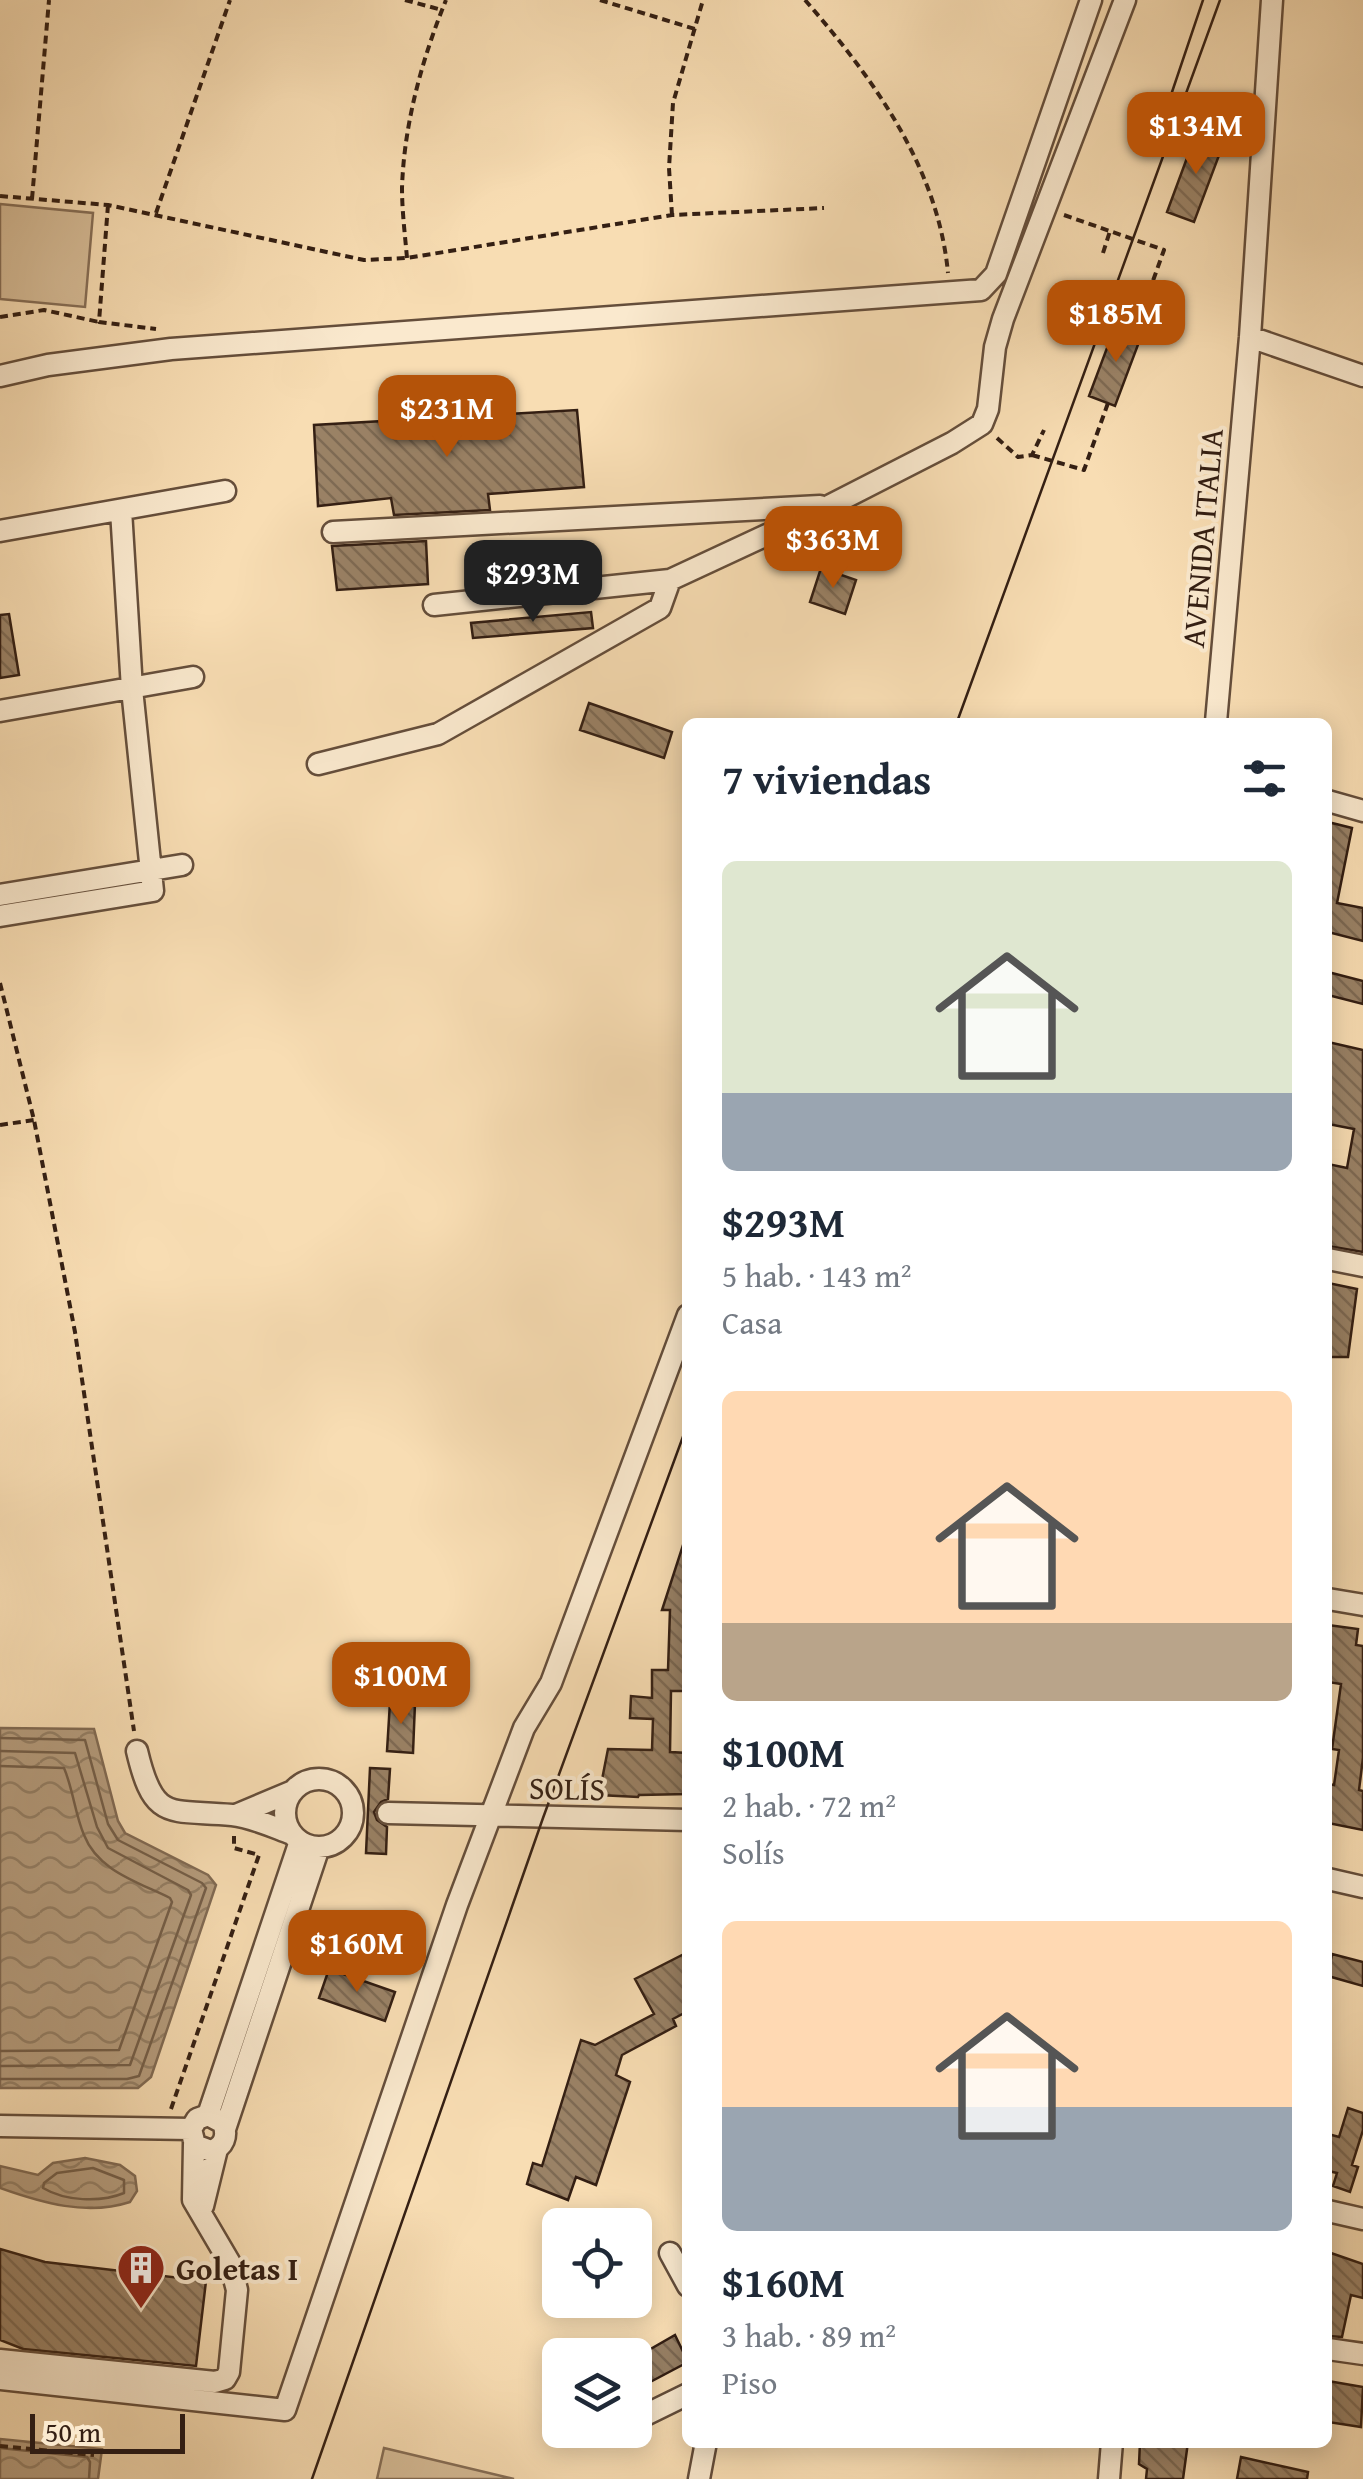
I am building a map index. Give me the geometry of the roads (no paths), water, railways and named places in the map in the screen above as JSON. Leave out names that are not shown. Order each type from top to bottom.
[{"type":"street","points":[[0,376],[48,365],[171,348],[981,290],[996,274],[1092,0]]},
{"type":"street","points":[[434,605],[670,580],[829,506],[982,424],[988,409],[995,347],[1124,0]]},
{"type":"street","name":"AVENIDA ITALIA","points":[[1216,718],[1250,336],[1272,0]]},
{"type":"street","points":[[1250,336],[1363,376]]},
{"type":"street","points":[[0,531],[225,491]]},
{"type":"street","points":[[332,532],[829,506]]},
{"type":"street","points":[[0,916],[153,891],[132,689],[121,510]]},
{"type":"street","points":[[318,764],[438,734],[660,608],[670,580]]},
{"type":"street","points":[[0,711],[193,677]]},
{"type":"street","points":[[1332,802],[1363,811]]},
{"type":"street","points":[[0,895],[182,865]]},
{"type":"street","points":[[1332,1260],[1363,1266]]},
{"type":"street","points":[[0,2379],[285,2410],[457,1905],[524,1728],[551,1683],[682,1332]]},
{"type":"street","points":[[1332,1600],[1363,1606]]},
{"type":"street","points":[[138,1750],[145,1784],[158,1803],[176,1812],[234,1815],[304,1841],[339,1841],[369,1812],[350,1800],[335,1783],[312,1780],[234,1815]]},
{"type":"street","points":[[292,1791],[284,1813],[304,1841]]},
{"type":"street","name":"SOLÍS","points":[[369,1812],[682,1820]]},
{"type":"street","points":[[208,2115],[304,1841]]},
{"type":"street","points":[[202,2218],[216,2149],[224,2140],[304,1841]]},
{"type":"street","points":[[1332,1880],[1363,1887]]},
{"type":"street","points":[[0,2360],[214,2382],[224,2379],[230,2372],[236,2290],[230,2263],[193,2200],[192,2136],[197,2119],[208,2115],[219,2119],[225,2129]]},
{"type":"street","points":[[0,2126],[164,2127],[192,2136],[205,2151],[216,2149]]},
{"type":"street","points":[[1332,2212],[1363,2219]]},
{"type":"street","points":[[670,2252],[682,2275]]},
{"type":"street","points":[[1332,2349],[1363,2354]]},
{"type":"street","points":[[652,2412],[682,2397]]},
{"type":"street","points":[[699,2479],[705,2448]]},
{"type":"street","points":[[1109,2479],[1112,2448]]},
{"type":"water","points":[[0,1728],[94,1729],[118,1821],[125,1833],[208,1875],[216,1885],[151,2077],[138,2088],[0,2088]]},
{"type":"water","points":[[85,2158],[120,2165],[135,2176],[137,2191],[130,2202],[81,2208],[48,2203],[0,2188],[0,2166],[38,2175],[53,2163]]},
{"type":"water","points":[[0,2439],[102,2449],[98,2479],[0,2479]]},
{"type":"tram line","points":[[1170,98],[1203,0]]},
{"type":"tram line","points":[[958,718],[1220,0]]},
{"type":"tram line","points":[[312,2479],[543,1818],[682,1439]]},
{"type":"place","name":"Goletas I","points":[[141,2310]]}]
